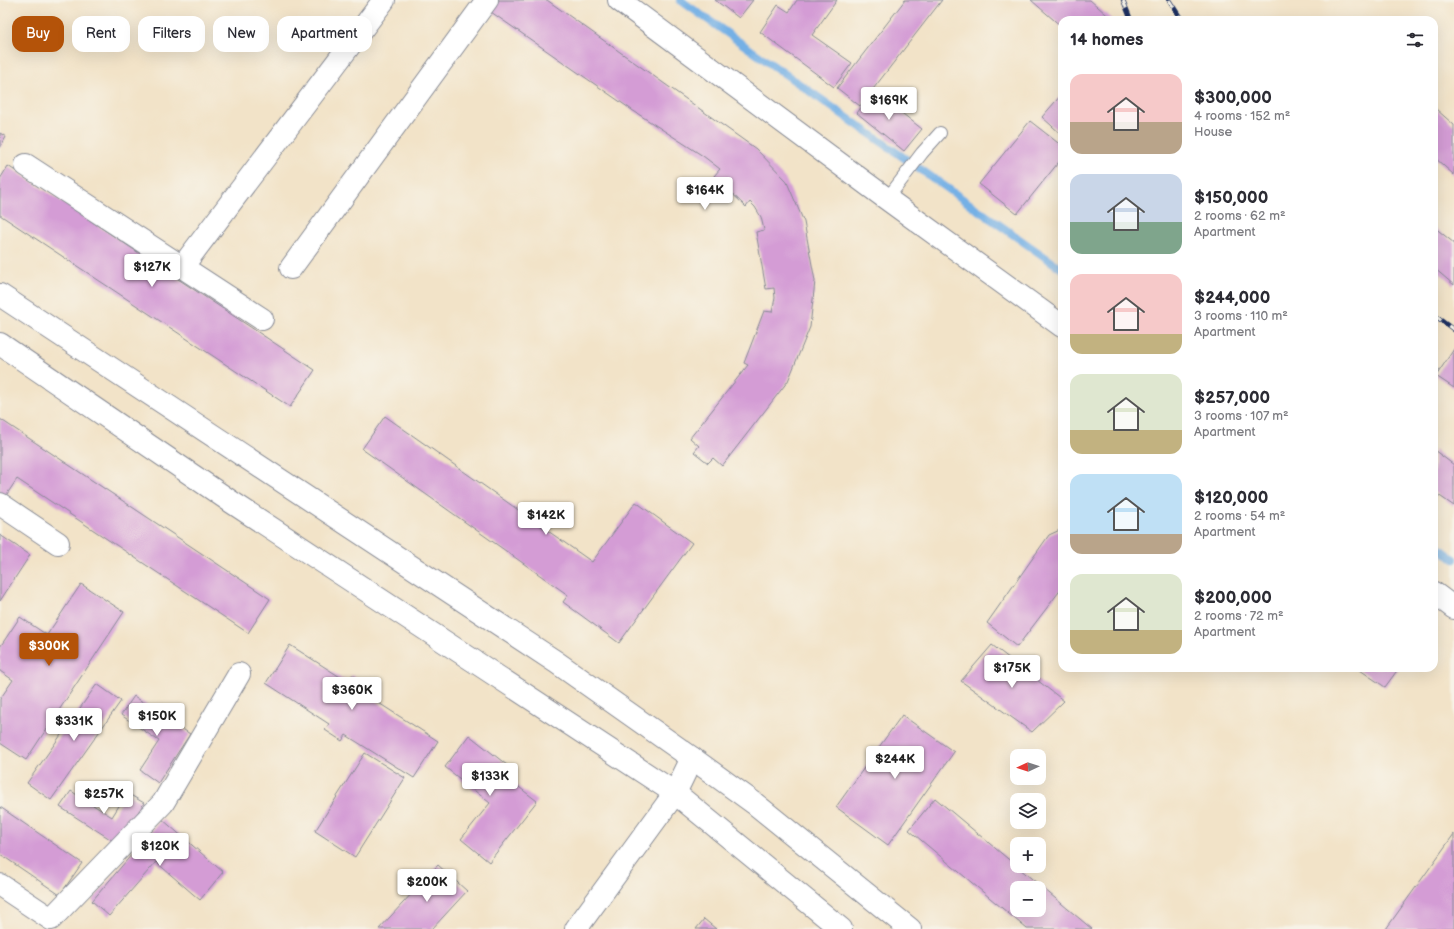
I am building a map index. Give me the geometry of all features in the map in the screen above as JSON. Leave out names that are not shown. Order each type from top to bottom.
[{"type":"street","points":[[182,267],[384,0]]},
{"type":"street","points":[[291,268],[487,0]]},
{"type":"street","points":[[619,0],[892,192],[1058,323]]},
{"type":"street","points":[[26,165],[262,319]]},
{"type":"street","points":[[0,295],[556,662],[692,758],[754,804],[910,929]]},
{"type":"street","points":[[0,344],[234,503],[675,793],[841,929]]},
{"type":"street","points":[[0,504],[58,543]]},
{"type":"street","points":[[1438,596],[1454,608]]},
{"type":"street","points":[[0,884],[51,918],[163,803],[239,674]]},
{"type":"street","points":[[576,929],[675,793],[692,758]]},
{"type":"lane","points":[[892,192],[922,153],[940,133]]},
{"type":"building","points":[[499,0],[547,0],[756,149],[786,180],[804,222],[815,281],[810,327],[788,381],[722,466],[713,458],[708,463],[694,452],[699,446],[690,438],[748,365],[744,363],[764,311],[772,312],[775,298],[774,288],[766,289],[756,232],[764,230],[761,217],[750,202],[746,207],[714,176],[720,169],[703,156],[632,110],[491,12]]},
{"type":"building","points":[[715,0],[753,0],[739,18]]},
{"type":"building","points":[[797,0],[837,0],[812,35],[852,63],[834,87],[760,32],[778,5],[789,12]]},
{"type":"building","points":[[905,0],[942,0],[860,106],[837,88]]},
{"type":"building","points":[[1031,0],[1090,0],[1108,16],[1058,16],[1058,24]]},
{"type":"building","points":[[874,91],[922,129],[904,151],[857,113]]},
{"type":"building","points":[[1058,99],[1058,131],[1042,117]]},
{"type":"building","points":[[1438,111],[1454,125],[1454,175],[1438,161]]},
{"type":"building","points":[[1030,121],[1058,143],[1058,163],[1017,214],[979,184]]},
{"type":"building","points":[[0,133],[6,137],[0,148]]},
{"type":"building","points":[[8,166],[315,370],[290,407],[0,215],[0,179]]},
{"type":"building","points":[[1438,230],[1454,243],[1454,285],[1438,271]]},
{"type":"building","points":[[1454,349],[1454,388],[1438,377],[1438,373]]},
{"type":"building","points":[[385,416],[592,562],[636,502],[692,543],[619,643],[563,602],[568,595],[362,449]]},
{"type":"building","points":[[0,419],[270,599],[248,633],[17,479],[5,497],[0,494]]},
{"type":"building","points":[[1438,453],[1454,465],[1454,506],[1438,495]]},
{"type":"building","points":[[1058,531],[1058,593],[1017,647],[987,623],[1049,535]]},
{"type":"building","points":[[0,535],[30,555],[0,601]]},
{"type":"building","points":[[81,584],[124,612],[26,760],[0,743],[0,699],[13,680],[0,671],[0,647],[20,617],[47,635]]},
{"type":"building","points":[[290,645],[348,682],[352,675],[379,692],[374,700],[438,741],[414,778],[346,735],[342,741],[325,730],[329,724],[266,683]]},
{"type":"building","points":[[992,645],[1064,701],[1032,732],[961,681]]},
{"type":"building","points":[[1363,672],[1396,672],[1385,687]]},
{"type":"building","points":[[97,684],[121,701],[51,800],[27,783]]},
{"type":"building","points":[[134,696],[190,734],[158,783],[140,770],[159,741],[121,715]]},
{"type":"building","points":[[902,715],[954,752],[888,845],[836,807]]},
{"type":"building","points":[[469,735],[517,773],[511,781],[537,801],[489,862],[461,839],[490,803],[445,767]]},
{"type":"building","points":[[365,753],[405,778],[355,857],[315,831]]},
{"type":"building","points":[[71,791],[112,817],[127,793],[144,803],[118,844],[60,807]]},
{"type":"building","points":[[935,798],[1010,861],[1010,873],[1025,873],[1034,881],[1010,881],[1010,915],[909,830]]},
{"type":"building","points":[[0,807],[82,863],[60,895],[0,854]]},
{"type":"building","points":[[162,819],[223,872],[200,900],[156,862],[109,916],[92,901]]},
{"type":"building","points":[[1454,834],[1454,929],[1386,929]]},
{"type":"building","points":[[438,865],[467,891],[432,929],[379,929]]},
{"type":"building","points":[[1046,891],[1092,929],[1027,929],[1013,917],[1046,917]]},
{"type":"building","points":[[704,919],[716,929],[696,929]]},
{"type":"waterway","points":[[680,0],[1058,266]]},
{"type":"waterway","points":[[1438,547],[1454,559]]},
{"type":"railway","points":[[1123,0],[1129,16]]},
{"type":"railway","points":[[1169,0],[1179,16]]},
{"type":"railway","points":[[1438,318],[1454,330]]}]
